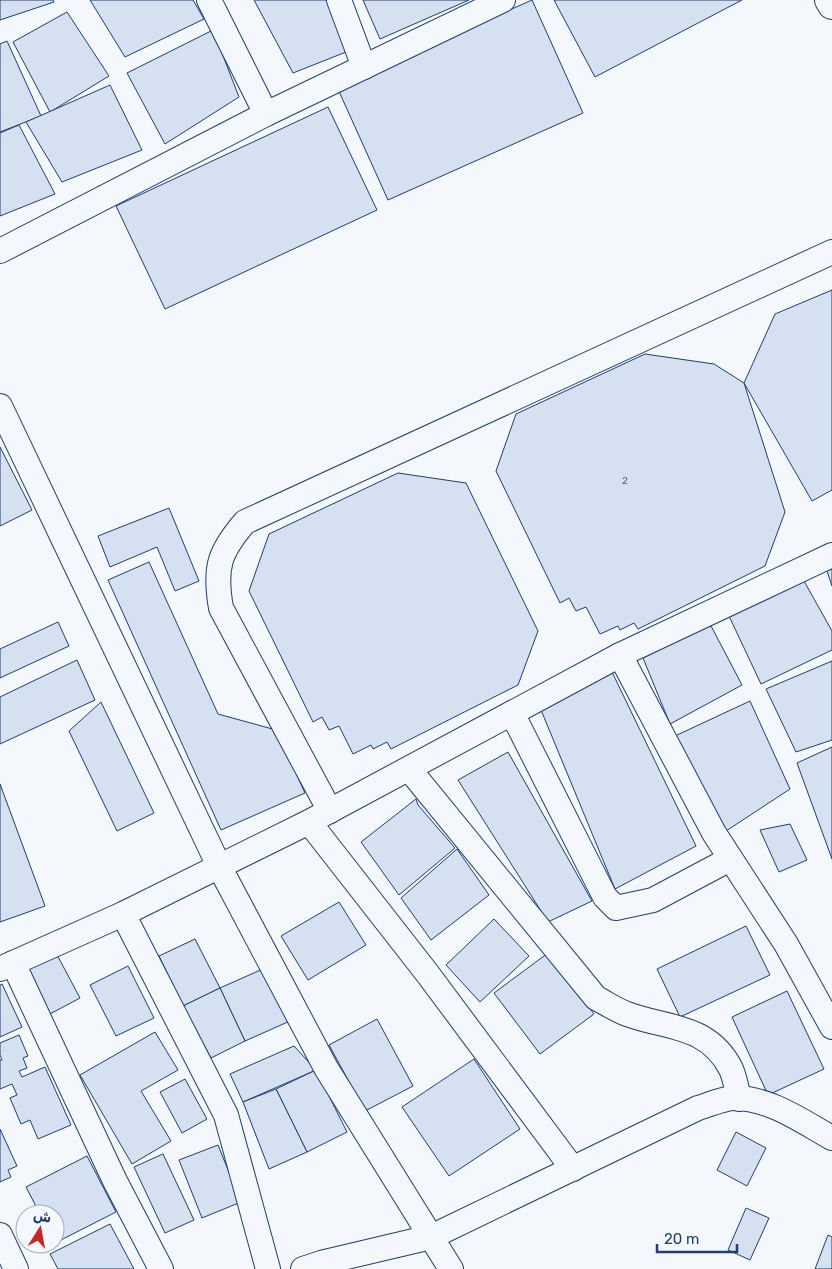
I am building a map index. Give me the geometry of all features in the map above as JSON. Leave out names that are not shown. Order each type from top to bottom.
[{"type":"main road","points":[[829,0],[832,5]]},
{"type":"street","points":[[209,0],[266,114]]},
{"type":"street","points":[[339,0],[364,67]]},
{"type":"street","points":[[0,251],[266,114],[503,0]]},
{"type":"street","points":[[330,811],[221,608],[217,585],[220,561],[230,540],[245,522],[832,252]]},
{"type":"street","points":[[0,406],[219,866],[326,1068],[451,1269]]},
{"type":"street","points":[[161,1269],[6,966],[123,914],[309,822],[620,655],[832,555]]},
{"type":"street","points":[[620,655],[714,834],[786,944],[832,1028]]},
{"type":"street","points":[[512,713],[605,897],[616,908],[653,900],[730,859]]},
{"type":"street","points":[[408,769],[596,998],[626,1014],[690,1030],[704,1039],[719,1052],[732,1070],[739,1099]]},
{"type":"street","points":[[309,822],[426,973],[573,1169]]},
{"type":"street","points":[[123,914],[226,1116],[268,1269]]},
{"type":"street","points":[[303,1269],[430,1237],[698,1108],[734,1098],[759,1102],[778,1109],[832,1138]]},
{"type":"street","points":[[0,1234],[16,1269]]},
{"type":"building","points":[[0,0],[53,0],[54,2],[0,20]]},
{"type":"building","points":[[90,0],[193,0],[204,19],[125,57]]},
{"type":"building","points":[[254,0],[327,0],[346,52],[293,73]]},
{"type":"building","points":[[363,0],[469,0],[380,39]]},
{"type":"building","points":[[532,0],[583,113],[388,200],[337,87]]},
{"type":"building","points":[[554,0],[742,0],[595,77]]},
{"type":"building","points":[[67,12],[109,76],[50,112],[13,42]]},
{"type":"building","points":[[213,30],[239,97],[165,144],[127,73]]},
{"type":"building","points":[[7,41],[41,116],[0,132],[0,44]]},
{"type":"building","points":[[110,85],[142,150],[62,182],[26,122]]},
{"type":"building","points":[[328,107],[377,210],[165,309],[116,206]]},
{"type":"building","points":[[19,125],[55,194],[0,216],[0,133]]},
{"type":"building","points":[[832,290],[832,490],[812,501],[744,383],[775,314]]},
{"type":"building","points":[[645,354],[714,364],[744,383],[785,512],[765,566],[638,629],[634,623],[620,630],[618,626],[600,634],[586,607],[576,611],[569,598],[560,603],[496,471],[516,414]]},
{"type":"building","points":[[0,447],[32,510],[0,526]]},
{"type":"building","points":[[398,473],[466,483],[538,631],[518,685],[391,749],[387,742],[373,749],[371,745],[353,754],[339,726],[329,730],[322,717],[313,722],[249,591],[269,534]]},
{"type":"building","points":[[169,508],[199,581],[175,591],[157,547],[110,567],[98,536]]},
{"type":"building","points":[[149,562],[218,714],[276,730],[305,793],[221,830],[108,580]]},
{"type":"building","points":[[832,569],[832,586],[827,571]]},
{"type":"building","points":[[804,581],[832,631],[832,650],[761,684],[729,616]]},
{"type":"building","points":[[58,622],[69,646],[0,678],[0,649]]},
{"type":"building","points":[[710,624],[742,685],[670,724],[643,658]]},
{"type":"building","points":[[77,660],[95,700],[0,744],[0,697]]},
{"type":"building","points":[[832,661],[832,740],[796,752],[766,689]]},
{"type":"building","points":[[612,672],[696,846],[615,889],[541,710]]},
{"type":"building","points":[[750,701],[790,789],[723,833],[675,736]]},
{"type":"building","points":[[101,702],[154,813],[117,831],[69,731]]},
{"type":"building","points":[[832,747],[832,859],[797,763]]},
{"type":"building","points":[[508,752],[592,901],[548,922],[458,780]]},
{"type":"building","points":[[0,784],[45,906],[0,922]]},
{"type":"building","points":[[416,799],[418,805],[455,848],[399,895],[361,842]]},
{"type":"building","points":[[790,824],[807,860],[779,872],[760,830]]},
{"type":"building","points":[[457,849],[489,895],[431,940],[401,898]]},
{"type":"building","points":[[339,902],[366,945],[308,980],[281,936]]},
{"type":"building","points":[[494,919],[529,956],[480,1002],[446,965]]},
{"type":"building","points":[[746,926],[770,975],[680,1017],[657,969]]},
{"type":"building","points":[[195,939],[220,988],[183,1006],[159,956]]},
{"type":"building","points":[[55,951],[80,998],[48,1015],[23,967]]},
{"type":"building","points":[[548,953],[594,1014],[540,1054],[494,993]]},
{"type":"building","points":[[128,966],[154,1018],[116,1036],[90,985]]},
{"type":"building","points":[[265,968],[290,1021],[245,1041],[220,988]]},
{"type":"building","points":[[2,984],[22,1027],[0,1037],[0,985]]},
{"type":"building","points":[[220,988],[245,1041],[211,1058],[183,1006]]},
{"type":"building","points":[[787,991],[824,1069],[768,1095],[732,1017]]},
{"type":"building","points":[[377,1019],[413,1086],[365,1111],[329,1045]]},
{"type":"building","points":[[155,1032],[178,1070],[141,1091],[171,1141],[132,1164],[80,1075]]},
{"type":"building","points":[[19,1035],[28,1056],[23,1058],[27,1068],[19,1071],[22,1077],[45,1067],[71,1125],[38,1139],[30,1120],[21,1124],[10,1098],[17,1095],[12,1084],[0,1089],[0,1060],[2,1060],[0,1043]]},
{"type":"building","points":[[294,1046],[316,1070],[243,1102],[230,1074]]},
{"type":"building","points":[[474,1059],[520,1129],[449,1176],[402,1107]]},
{"type":"building","points":[[316,1070],[347,1132],[307,1152],[276,1089]]},
{"type":"building","points":[[185,1079],[207,1119],[182,1133],[160,1092]]},
{"type":"building","points":[[276,1089],[307,1152],[269,1169],[243,1102]]},
{"type":"building","points":[[0,1129],[17,1166],[8,1170],[11,1177],[0,1182]]},
{"type":"building","points":[[736,1132],[766,1148],[747,1186],[717,1170]]},
{"type":"building","points":[[218,1145],[241,1202],[202,1218],[179,1160]]},
{"type":"building","points":[[163,1154],[194,1220],[165,1233],[134,1167]]},
{"type":"building","points":[[87,1156],[116,1212],[65,1238],[65,1204],[35,1204],[26,1187]]},
{"type":"building","points":[[746,1208],[769,1218],[750,1260],[728,1250]]},
{"type":"building","points":[[110,1224],[134,1269],[58,1269],[50,1254],[65,1254],[65,1246]]},
{"type":"building","points":[[828,1235],[832,1237],[832,1269],[815,1269]]}]
